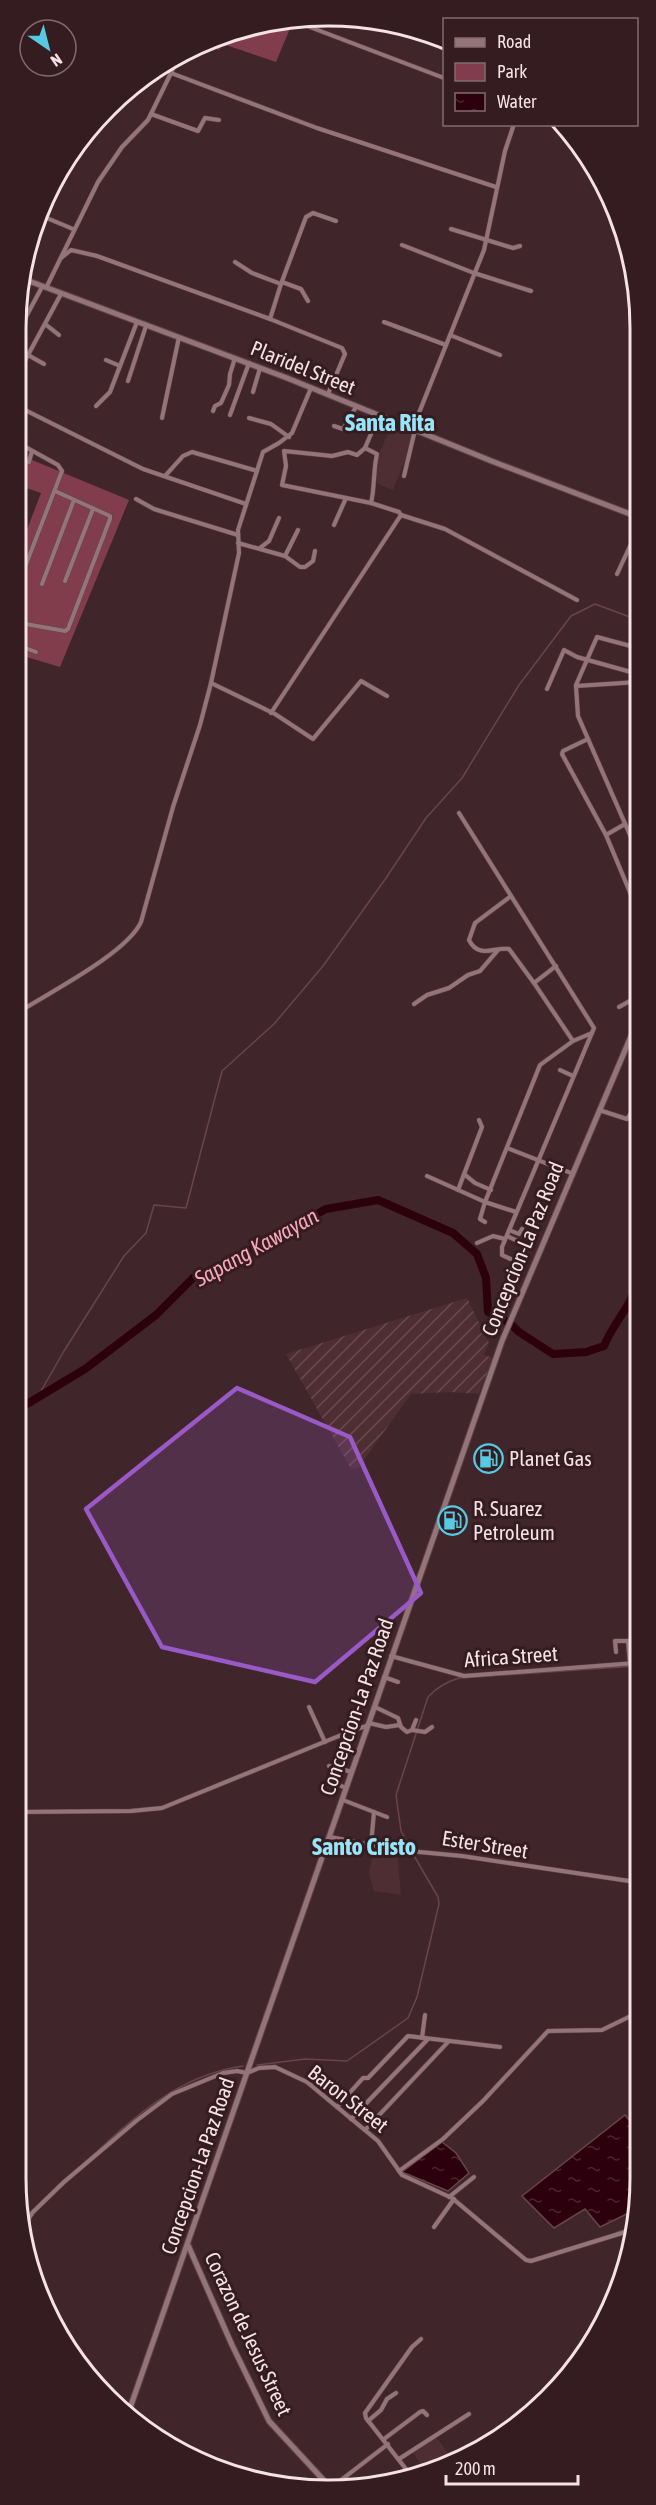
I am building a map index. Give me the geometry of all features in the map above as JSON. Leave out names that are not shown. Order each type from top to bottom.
[{"type":"main road","name":"Plaridel Street","points":[[29,281],[311,387],[356,407],[630,514]]},
{"type":"main road","name":"Concepcion-La Paz Road","points":[[131,2406],[505,1334],[630,1038]]},
{"type":"main road","name":"Corazon de Jesus Street","points":[[188,2244],[269,2421],[283,2440],[324,2480]]},
{"type":"street","points":[[307,26],[443,78]]},
{"type":"street","points":[[26,318],[60,258],[98,182],[122,147],[151,114],[173,68]]},
{"type":"street","points":[[171,73],[327,131],[496,188]]},
{"type":"street","points":[[151,114],[198,131],[205,118],[219,120]]},
{"type":"street","points":[[404,476],[416,429],[485,241],[496,188],[513,126]]},
{"type":"street","points":[[270,319],[306,217],[313,213],[336,221]]},
{"type":"street","points":[[47,218],[73,229]]},
{"type":"street","points":[[451,229],[513,248],[520,246]]},
{"type":"street","points":[[70,237],[71,250]]},
{"type":"street","points":[[402,245],[474,273],[531,291]]},
{"type":"street","points":[[60,258],[71,250],[98,256],[270,319],[344,350],[345,354],[328,394]]},
{"type":"street","points":[[235,262],[252,273],[301,289],[308,301]]},
{"type":"street","points":[[26,359],[61,294]]},
{"type":"street","points":[[96,406],[109,394],[137,321]]},
{"type":"street","points":[[384,322],[446,345]]},
{"type":"street","points":[[45,324],[59,335]]},
{"type":"street","points":[[128,381],[147,325]]},
{"type":"street","points":[[450,335],[500,355]]},
{"type":"street","points":[[162,418],[179,337]]},
{"type":"street","points":[[28,355],[44,364]]},
{"type":"street","points":[[213,411],[215,406],[221,403],[230,385],[230,374],[235,358]]},
{"type":"street","points":[[106,360],[120,366]]},
{"type":"street","points":[[230,415],[249,363]]},
{"type":"street","points":[[253,392],[260,368]]},
{"type":"street","points":[[26,1008],[117,949],[138,930],[211,683],[239,554],[238,535],[246,504],[264,450],[289,436],[311,387]]},
{"type":"street","points":[[334,426],[342,429],[356,407]]},
{"type":"street","points":[[26,411],[96,447],[165,477],[246,504]]},
{"type":"street","points":[[284,451],[332,456],[348,452],[357,455],[365,448],[379,415]]},
{"type":"street","points":[[249,418],[271,424],[289,436]]},
{"type":"street","points":[[279,443],[284,451],[286,466],[282,485],[371,503],[445,529],[577,600]]},
{"type":"street","points":[[26,448],[61,468],[55,491],[26,565]]},
{"type":"street","points":[[365,448],[377,454],[373,475],[375,490],[371,503]]},
{"type":"street","points":[[29,462],[32,451]]},
{"type":"street","points":[[165,477],[179,459],[189,452],[257,471]]},
{"type":"street","points":[[26,624],[65,631],[68,629],[110,519],[110,516],[55,491]]},
{"type":"street","points":[[334,525],[346,498]]},
{"type":"street","points":[[42,584],[74,500]]},
{"type":"street","points":[[136,500],[154,509],[238,535]]},
{"type":"street","points":[[65,581],[93,509]]},
{"type":"street","points":[[271,713],[401,515]]},
{"type":"street","points":[[260,548],[269,540],[279,518]]},
{"type":"street","points":[[285,556],[298,530]]},
{"type":"street","points":[[238,543],[285,556],[300,567],[305,567],[313,561],[315,551]]},
{"type":"street","points":[[617,574],[630,546]]},
{"type":"street","points":[[630,646],[597,637],[576,686],[576,712],[630,835]]},
{"type":"street","points":[[26,648],[36,652]]},
{"type":"street","points":[[547,689],[564,650],[574,656],[630,672]]},
{"type":"street","points":[[211,683],[271,713],[313,739],[361,681],[387,696]]},
{"type":"street","points":[[576,686],[630,683]]},
{"type":"street","points":[[588,740],[562,754],[606,835],[630,886]]},
{"type":"street","points":[[459,813],[594,1027],[537,1160],[501,1253],[519,1263]]},
{"type":"street","points":[[606,835],[625,824]]},
{"type":"street","points":[[511,896],[475,923],[470,940],[473,946],[486,952],[509,949],[573,1041]]},
{"type":"street","points":[[414,1004],[426,995],[449,988],[468,975],[480,971],[499,950]]},
{"type":"street","points":[[534,983],[556,966]]},
{"type":"street","points":[[619,1007],[630,1002]]},
{"type":"street","points":[[485,1222],[480,1217],[485,1202],[540,1065],[573,1041],[592,1032]]},
{"type":"street","points":[[560,1070],[573,1076]]},
{"type":"street","points":[[598,1110],[627,1119],[630,1115]]},
{"type":"street","points":[[458,1190],[482,1129],[479,1120]]},
{"type":"street","points":[[507,1148],[571,1173]]},
{"type":"street","points":[[464,1174],[475,1183],[490,1190]]},
{"type":"street","points":[[426,1176],[485,1202],[516,1212]]},
{"type":"street","points":[[509,1230],[519,1234],[522,1229]]},
{"type":"street","points":[[477,1243],[493,1236],[524,1244]]},
{"type":"street","points":[[616,1652],[615,1641],[630,1641]]},
{"type":"street","name":"Africa Street","points":[[391,1656],[464,1676],[630,1664]]},
{"type":"street","points":[[384,1677],[398,1682]]},
{"type":"street","points":[[374,1706],[398,1718],[400,1725],[407,1732],[425,1732],[432,1727]]},
{"type":"street","points":[[309,1707],[324,1742]]},
{"type":"street","points":[[415,1731],[416,1720]]},
{"type":"street","points":[[26,1812],[131,1811],[162,1808],[368,1724],[386,1727],[400,1725]]},
{"type":"street","points":[[329,1766],[352,1772]]},
{"type":"street","points":[[332,1782],[346,1788]]},
{"type":"street","points":[[343,1800],[387,1817]]},
{"type":"street","points":[[371,1845],[374,1812]]},
{"type":"street","name":"Ester Street","points":[[330,1837],[371,1845],[630,1881]]},
{"type":"street","points":[[422,2038],[425,2015]]},
{"type":"street","points":[[399,2171],[443,2139],[483,2101],[548,2031],[602,2030],[630,2016]]},
{"type":"street","points":[[337,2107],[363,2078],[369,2078],[408,2036],[500,2047]]},
{"type":"street","points":[[351,2119],[428,2039]]},
{"type":"street","points":[[365,2130],[450,2041]]},
{"type":"street","name":"Baron Street","points":[[29,2221],[33,2212],[64,2182],[166,2098],[197,2082],[223,2073],[237,2071],[247,2073],[267,2067],[283,2069],[307,2082],[383,2145],[399,2171],[408,2179],[451,2198],[528,2261],[626,2232]]},
{"type":"street","points":[[434,2227],[451,2198],[474,2177]]},
{"type":"street","points":[[406,2469],[365,2416],[366,2410],[412,2347],[421,2339]]},
{"type":"street","points":[[368,2421],[381,2410],[387,2399],[396,2393]]},
{"type":"street","points":[[384,2439],[420,2412],[423,2411],[427,2415]]},
{"type":"street","points":[[399,2459],[469,2414]]},
{"type":"street","points":[[341,2479],[388,2444]]},
{"type":"highlighted area","points":[[237,1388],[350,1437],[421,1593],[315,1682],[162,1647],[86,1509]]},
{"type":"shaded area","points":[[392,423],[416,433],[393,490],[378,484],[375,475],[378,457]]},
{"type":"shaded area","points":[[467,1298],[489,1343],[484,1355],[493,1358],[479,1394],[449,1392],[411,1394],[358,1468],[351,1469],[286,1354]]},
{"type":"shaded area","points":[[374,1847],[397,1851],[401,1895],[374,1891],[369,1874]]},
{"type":"shaded area","points":[[436,2437],[448,2453],[421,2464],[412,2452]]},
{"type":"green space","points":[[290,28],[276,62],[224,44],[269,31]]},
{"type":"green space","points":[[26,457],[129,500],[60,667],[26,657],[26,532],[41,493],[26,488]]},
{"type":"water","points":[[625,2115],[630,2121],[628,2213],[600,2227],[585,2209],[554,2228],[522,2196]]},
{"type":"water","points":[[442,2142],[456,2153],[469,2173],[448,2191],[402,2172]]},
{"type":"waterway","points":[[37,1398],[124,1256],[146,1233],[154,1205],[186,1208],[222,1071],[274,1024],[323,966],[426,818],[462,778],[519,685],[571,616],[595,604],[630,617]]},
{"type":"waterway","name":"Sapang Kawayan","points":[[26,1405],[85,1369],[156,1315],[193,1278],[224,1264],[326,1209],[378,1200],[453,1233],[477,1254],[486,1278],[488,1312],[510,1323],[519,1332],[553,1354],[586,1352],[604,1346],[630,1302]]},
{"type":"waterway","points":[[411,1849],[401,1831],[396,1795],[428,1697],[435,1690],[459,1678],[630,1666]]},
{"type":"waterway","points":[[257,2065],[305,2059],[347,2061],[408,2018],[417,1997],[439,1904],[438,1897],[413,1854]]},
{"type":"waterway","points":[[89,2159],[141,2113],[178,2088],[198,2078],[243,2066]]},
{"type":"waterway","points":[[28,2213],[33,2211]]},
{"type":"waterway","points":[[617,2232],[626,2229]]},
{"type":"place","name":"Planet Gas","points":[[488,1459]]},
{"type":"place","name":"R. Suarez Petroleum","points":[[452,1521]]},
{"type":"district","name":"Santa Rita","points":[[390,423]]},
{"type":"district","name":"Santo Cristo","points":[[364,1847]]}]
